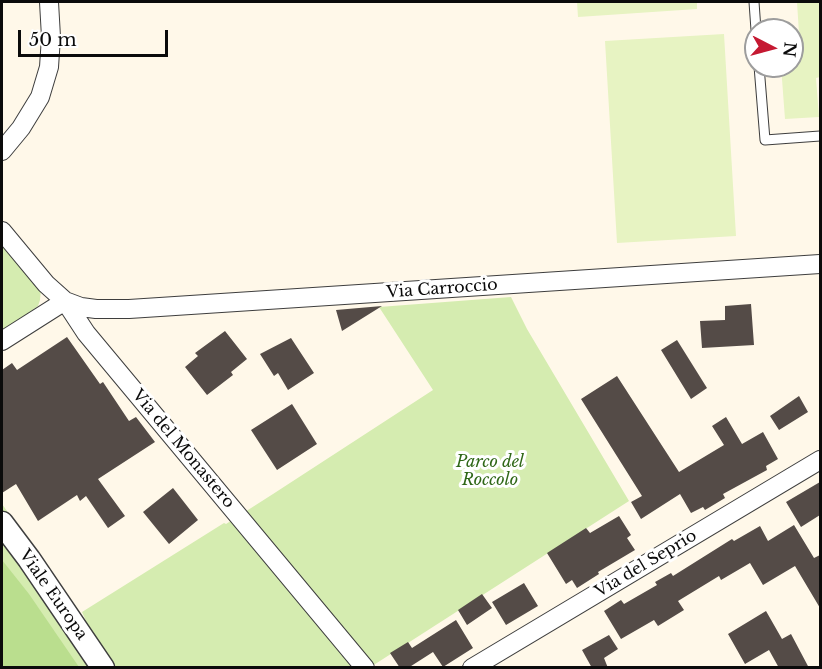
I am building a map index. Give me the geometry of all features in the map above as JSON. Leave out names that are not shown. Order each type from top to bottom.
[{"type":"street","points":[[2,151],[21,128],[40,97],[49,67],[51,37],[49,2]]},
{"type":"street","name":"Via del Monastero","points":[[2,231],[46,284],[65,301],[86,333],[365,668]]},
{"type":"street","name":"Via Carroccio","points":[[65,301],[81,307],[96,309],[129,309],[820,264]]},
{"type":"street","points":[[2,341],[65,301]]},
{"type":"street","name":"Via del Seprio","points":[[472,668],[820,460]]},
{"type":"street","name":"Viale Europa","points":[[2,523],[103,668]]},
{"type":"lane","points":[[754,2],[755,18]]},
{"type":"lane","points":[[760,78],[765,140],[820,136]]},
{"type":"green space","points":[[577,2],[697,2],[697,9],[578,17]]},
{"type":"green space","points":[[797,2],[820,2],[820,77],[816,78],[819,117],[785,119],[782,78],[804,78],[804,18],[798,18]]},
{"type":"green space","points":[[724,34],[736,236],[617,243],[605,41]]},
{"type":"green space","points":[[2,246],[41,289],[38,306],[2,333]]},
{"type":"green space","name":"Parco del Roccolo","points":[[511,297],[527,329],[629,501],[369,668],[2,667],[2,504],[86,621],[82,612],[224,523],[226,524],[433,390],[379,307]]},
{"type":"green space","points":[[2,560],[29,594],[79,667],[2,667]]},
{"type":"building","points":[[751,304],[754,345],[702,348],[700,321],[725,320],[725,306]]},
{"type":"building","points":[[382,306],[342,331],[336,310]]},
{"type":"building","points":[[225,331],[247,359],[231,372],[233,375],[207,395],[185,367],[198,356],[195,353]]},
{"type":"building","points":[[67,337],[100,384],[103,382],[129,421],[136,417],[155,442],[98,479],[125,516],[108,528],[86,496],[80,501],[77,495],[38,521],[16,484],[2,493],[2,370],[12,363],[17,370]]},
{"type":"building","points":[[291,338],[314,373],[288,390],[278,373],[274,376],[260,354]]},
{"type":"building","points":[[677,340],[707,388],[691,399],[661,350]]},
{"type":"building","points":[[617,376],[679,472],[724,445],[712,426],[726,417],[742,444],[763,432],[778,459],[766,466],[767,470],[723,494],[725,498],[705,510],[703,507],[691,513],[680,494],[641,519],[631,502],[642,496],[581,399]]},
{"type":"building","points":[[799,396],[808,412],[779,430],[770,416]]},
{"type":"building","points":[[292,404],[317,444],[277,470],[251,430]]},
{"type":"building","points":[[820,482],[820,515],[801,527],[786,502]]},
{"type":"building","points":[[173,488],[198,520],[169,544],[143,512]]},
{"type":"building","points":[[619,516],[631,535],[627,538],[635,550],[598,572],[599,574],[577,588],[572,580],[566,584],[547,553],[586,528],[590,533]]},
{"type":"building","points":[[794,525],[814,558],[820,555],[820,608],[795,566],[763,585],[750,563],[721,580],[719,576],[678,601],[684,610],[658,626],[654,620],[621,639],[604,611],[621,600],[624,604],[657,585],[655,582],[671,573],[673,576],[732,539],[734,541],[760,526],[768,541]]},
{"type":"building","points":[[524,583],[538,606],[506,625],[492,602]]},
{"type":"building","points":[[482,594],[492,608],[467,625],[458,610]]},
{"type":"building","points":[[766,611],[782,639],[791,634],[809,668],[779,668],[769,650],[745,664],[728,634]]},
{"type":"building","points":[[456,620],[473,648],[443,667],[433,652],[408,668],[400,668],[390,653],[408,642],[412,648]]},
{"type":"building","points":[[609,635],[618,649],[604,658],[608,668],[592,668],[582,650]]}]
